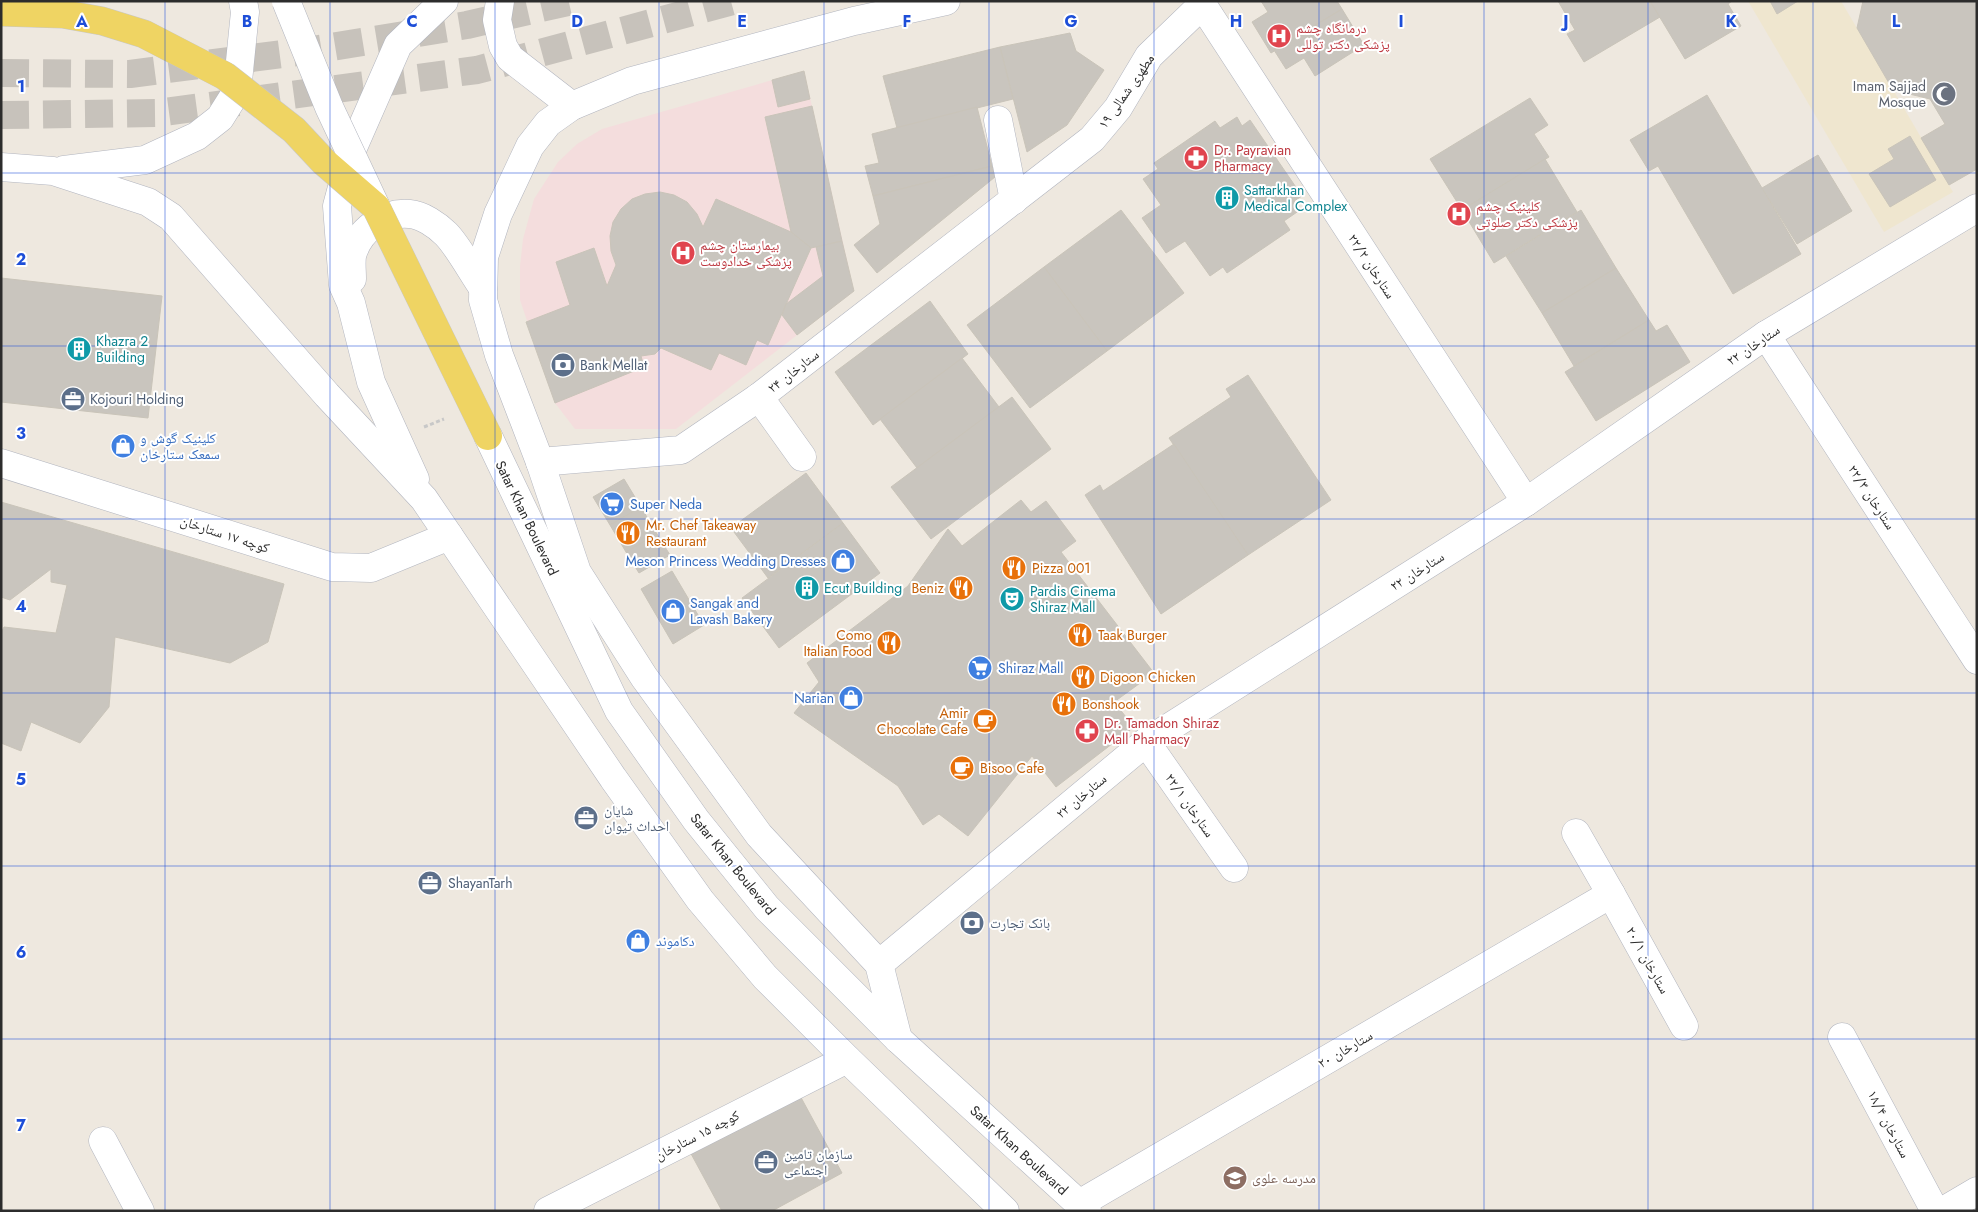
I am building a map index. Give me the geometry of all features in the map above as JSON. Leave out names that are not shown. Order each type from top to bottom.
[{"type":"main road","points":[[1,12],[63,14],[102,21],[144,34],[225,76],[294,130],[324,162],[376,207],[488,436]]},
{"type":"street","points":[[286,1],[329,107],[376,207]]},
{"type":"street","points":[[424,499],[371,382],[351,304],[343,285],[337,206],[352,150],[398,45],[444,1]]},
{"type":"street","points":[[500,1],[496,20],[503,46],[510,58],[572,106]]},
{"type":"street","points":[[898,1039],[879,964],[758,835],[644,677],[577,572],[540,462],[498,355],[483,300],[484,257],[498,214],[513,178],[530,146],[548,123],[572,106],[641,79],[854,21],[946,1]]},
{"type":"street","name":"۱۹ مطهری شمالی","points":[[1014,200],[1092,139],[1118,108],[1149,56],[1201,3]]},
{"type":"street","name":"۲۲/۲ ستارخان","points":[[1201,3],[1526,502]]},
{"type":"street","points":[[53,172],[145,160],[197,136],[220,118],[237,91],[245,5]]},
{"type":"street","points":[[998,120],[1014,200]]},
{"type":"street","points":[[1,167],[53,172],[148,202],[171,217],[327,395],[424,499],[607,770],[700,900],[766,977],[846,1059],[1005,1211]]},
{"type":"street","name":"۲۴ ستارخان","points":[[540,462],[681,450],[759,397],[1014,200]]},
{"type":"street","name":"۲۲ ستارخان","points":[[879,964],[1146,742],[1526,502],[1766,335],[1977,208]]},
{"type":"street","points":[[351,304],[352,255],[362,235],[375,222],[394,216],[410,214],[427,220],[447,235],[483,288]]},
{"type":"street","name":"۲۲/۳ ستارخان","points":[[1766,335],[1977,660]]},
{"type":"street","points":[[759,397],[802,457]]},
{"type":"street","name":"Satar Khan Boulevard","points":[[488,436],[619,710],[696,820],[767,908],[898,1039],[1083,1207]]},
{"type":"street","name":"کوچه ۱۷ ستارخان","points":[[1,463],[332,567],[371,568],[449,536]]},
{"type":"street","name":"۲۲/۱ ستارخان","points":[[1146,742],[1234,868]]},
{"type":"street","name":"۲۰/۱ ستارخان","points":[[1576,833],[1684,1026]]},
{"type":"street","name":"۲۰ ستارخان","points":[[1083,1207],[1611,894]]},
{"type":"street","name":"۱۸/۴ ستارخان","points":[[1842,1037],[1935,1211]]},
{"type":"street","name":"کوچه ۱۵ ستارخان","points":[[548,1211],[846,1059]]},
{"type":"street","points":[[104,1141],[140,1211]]},
{"type":"street","points":[[1943,1211],[1977,1191]]},
{"type":"shaded area","points":[[1748,1],[1841,1],[1953,192],[1884,232]]},
{"type":"shaded area","name":"بیمارستان چشم پزشکی خدادوست","points":[[804,71],[854,291],[676,429],[575,429],[555,403],[520,300],[520,266],[523,239],[534,199],[558,162],[577,144],[602,129]]},
{"type":"building","name":"درمانگاه چشم پزشكی دكتر توللی","points":[[1261,1],[1337,1],[1342,9],[1271,53],[1252,22],[1268,12]]},
{"type":"building","points":[[1558,1],[1650,1],[1660,17],[1584,62],[1567,34],[1575,30]]},
{"type":"building","points":[[1650,1],[1732,1],[1728,4],[1741,26],[1685,59]]},
{"type":"building","points":[[1770,1],[1798,1],[1777,14]]},
{"type":"building","name":"Imam Sajjad Mosque","points":[[1863,1],[1977,1],[1977,169],[1949,185],[1921,138],[1945,124],[1930,99],[1893,90],[1857,28]]},
{"type":"building","points":[[1342,9],[1364,45],[1315,76],[1304,58],[1286,69],[1274,50]]},
{"type":"building","points":[[1070,33],[1076,51],[1104,70],[1067,125],[1027,152],[1000,47]]},
{"type":"building","points":[[1000,47],[1013,99],[897,128],[883,76]]},
{"type":"building","points":[[804,71],[810,99],[778,107],[772,80]]},
{"type":"building","points":[[1707,95],[1801,254],[1733,294],[1658,166],[1649,171],[1630,140]]},
{"type":"building","points":[[1530,98],[1548,125],[1534,134],[1549,157],[1462,210],[1430,159]]},
{"type":"building","points":[[812,106],[842,241],[811,248],[791,232],[765,117]]},
{"type":"building","points":[[977,107],[992,166],[873,196],[865,166],[879,163],[872,134]]},
{"type":"building","name":"Sattarkhan Medical Complex","points":[[1237,117],[1242,126],[1250,120],[1302,196],[1294,201],[1300,210],[1284,221],[1290,230],[1227,273],[1223,267],[1210,276],[1185,241],[1166,253],[1142,218],[1161,205],[1143,179],[1158,169],[1154,163],[1215,121],[1220,128]]},
{"type":"building","points":[[1910,136],[1936,180],[1890,207],[1869,174],[1894,159],[1888,149]]},
{"type":"building","points":[[1818,155],[1852,211],[1797,244],[1762,188]]},
{"type":"building","points":[[1545,159],[1577,212],[1494,263],[1462,210]]},
{"type":"building","points":[[992,166],[995,177],[877,273],[854,245],[880,224],[873,196]]},
{"type":"building","points":[[660,192],[674,195],[687,202],[697,214],[703,227],[716,199],[791,232],[811,248],[768,345],[757,340],[746,365],[719,353],[711,370],[661,348],[655,354],[641,356],[644,367],[555,403],[526,322],[570,305],[556,262],[594,248],[607,286],[616,265],[611,251],[610,236],[613,222],[621,209],[632,199],[645,194]]},
{"type":"building","points":[[1121,210],[1184,293],[1107,351],[1044,267]]},
{"type":"building","points":[[1581,210],[1616,268],[1542,313],[1506,256]]},
{"type":"building","points":[[842,241],[854,291],[797,335],[782,315],[786,304],[823,276],[816,247]]},
{"type":"building","points":[[1044,267],[1107,351],[1030,408],[967,325]]},
{"type":"building","points":[[1616,268],[1649,320],[1574,366],[1542,313]]},
{"type":"building","name":"Khazra 2 Building","points":[[1,278],[162,296],[148,418],[1,402]]},
{"type":"building","points":[[930,301],[968,354],[873,425],[835,372]]},
{"type":"building","points":[[1649,320],[1656,331],[1667,325],[1690,362],[1596,421],[1565,372]]},
{"type":"building","points":[[962,358],[999,407],[917,468],[880,419]]},
{"type":"building","points":[[1248,375],[1331,500],[1248,555],[1169,438],[1231,397],[1226,389]]},
{"type":"building","points":[[1012,397],[1051,449],[931,539],[891,487]]},
{"type":"building","points":[[1174,444],[1248,555],[1161,614],[1085,495],[1100,485],[1103,491]]},
{"type":"building","points":[[806,473],[843,523],[768,578],[731,528]]},
{"type":"building","points":[[624,479],[641,507],[610,525],[593,497]]},
{"type":"building","name":"Shiraz Mall","points":[[1021,500],[1031,512],[1046,501],[1076,541],[1061,552],[1154,673],[1114,702],[1134,727],[1056,787],[1032,756],[968,836],[939,814],[923,825],[898,786],[794,713],[819,682],[807,663],[908,586],[948,529],[962,546]]},
{"type":"building","points":[[1,502],[284,584],[268,642],[230,663],[115,637],[109,707],[80,743],[31,722],[21,751],[1,743],[1,633],[4,627],[56,633],[67,585],[51,582],[51,569],[10,600],[1,597]]},
{"type":"building","points":[[641,507],[657,534],[626,552],[610,525]]},
{"type":"building","name":"Ecut Building","points":[[843,523],[880,573],[779,648],[742,598]]},
{"type":"building","points":[[657,534],[670,555],[639,573],[626,552]]},
{"type":"building","points":[[672,571],[704,625],[673,644],[641,589]]},
{"type":"building","name":"سازمان تامین اجتماعی","points":[[798,1092],[842,1173],[772,1211],[722,1211],[689,1150]]},
{"type":"tunnel","points":[[1,73],[130,74],[313,50],[467,25],[572,1]]},
{"type":"tunnel","points":[[1,115],[157,113],[477,70],[733,1]]},
{"type":"place","name":"درمانگاه چشم پزشكی دكتر توللی","points":[[1279,36]]},
{"type":"place","name":"Imam Sajjad Mosque","points":[[1944,94]]},
{"type":"place","name":"Dr. Payravian Pharmacy","points":[[1196,158]]},
{"type":"place","name":"Sattarkhan Medical Complex","points":[[1227,198]]},
{"type":"place","name":"کلینیک چشم پزشکی دکتر صلوتی","points":[[1459,214]]},
{"type":"place","name":"بیمارستان چشم پزشکی خدادوست","points":[[683,253]]},
{"type":"place","name":"Khazra 2 Building","points":[[79,349]]},
{"type":"place","name":"Bank Mellat","points":[[563,365]]},
{"type":"place","name":"Kojouri Holding","points":[[73,399]]},
{"type":"place","name":"کلینیک گوش و سمعک ستارخان","points":[[123,446]]},
{"type":"place","name":"Super Neda","points":[[612,504]]},
{"type":"place","name":"Mr. Chef Takeaway Restaurant","points":[[628,533]]},
{"type":"place","name":"Meson Princess Wedding Dresses","points":[[843,561]]},
{"type":"place","name":"Pizza 001","points":[[1014,568]]},
{"type":"place","name":"Ecut Building","points":[[807,588]]},
{"type":"place","name":"Beniz","points":[[961,588]]},
{"type":"place","name":"Pardis Cinema Shiraz Mall","points":[[1012,599]]},
{"type":"place","name":"Sangak and Lavash Bakery","points":[[673,611]]},
{"type":"place","name":"Taak Burger","points":[[1080,635]]},
{"type":"place","name":"Como Italian Food","points":[[889,643]]},
{"type":"place","name":"Shiraz Mall","points":[[980,668]]},
{"type":"place","name":"Digoon Chicken","points":[[1083,677]]},
{"type":"place","name":"Narian","points":[[851,698]]},
{"type":"place","name":"Bonshook","points":[[1064,704]]},
{"type":"place","name":"Amir Chocolate Cafe","points":[[985,721]]},
{"type":"place","name":"Dr. Tamadon Shiraz Mall Pharmacy","points":[[1087,731]]},
{"type":"place","name":"Bisoo Cafe","points":[[962,768]]},
{"type":"place","name":"شایان احداث تیوان","points":[[586,818]]},
{"type":"place","name":"ShayanTarh","points":[[430,883]]},
{"type":"place","name":"بانک تجارت","points":[[972,923]]},
{"type":"place","name":"دکاموند","points":[[638,941]]},
{"type":"place","name":"سازمان تامین اجتماعی","points":[[766,1162]]},
{"type":"place","name":"مدرسه علوی","points":[[1235,1178]]}]
